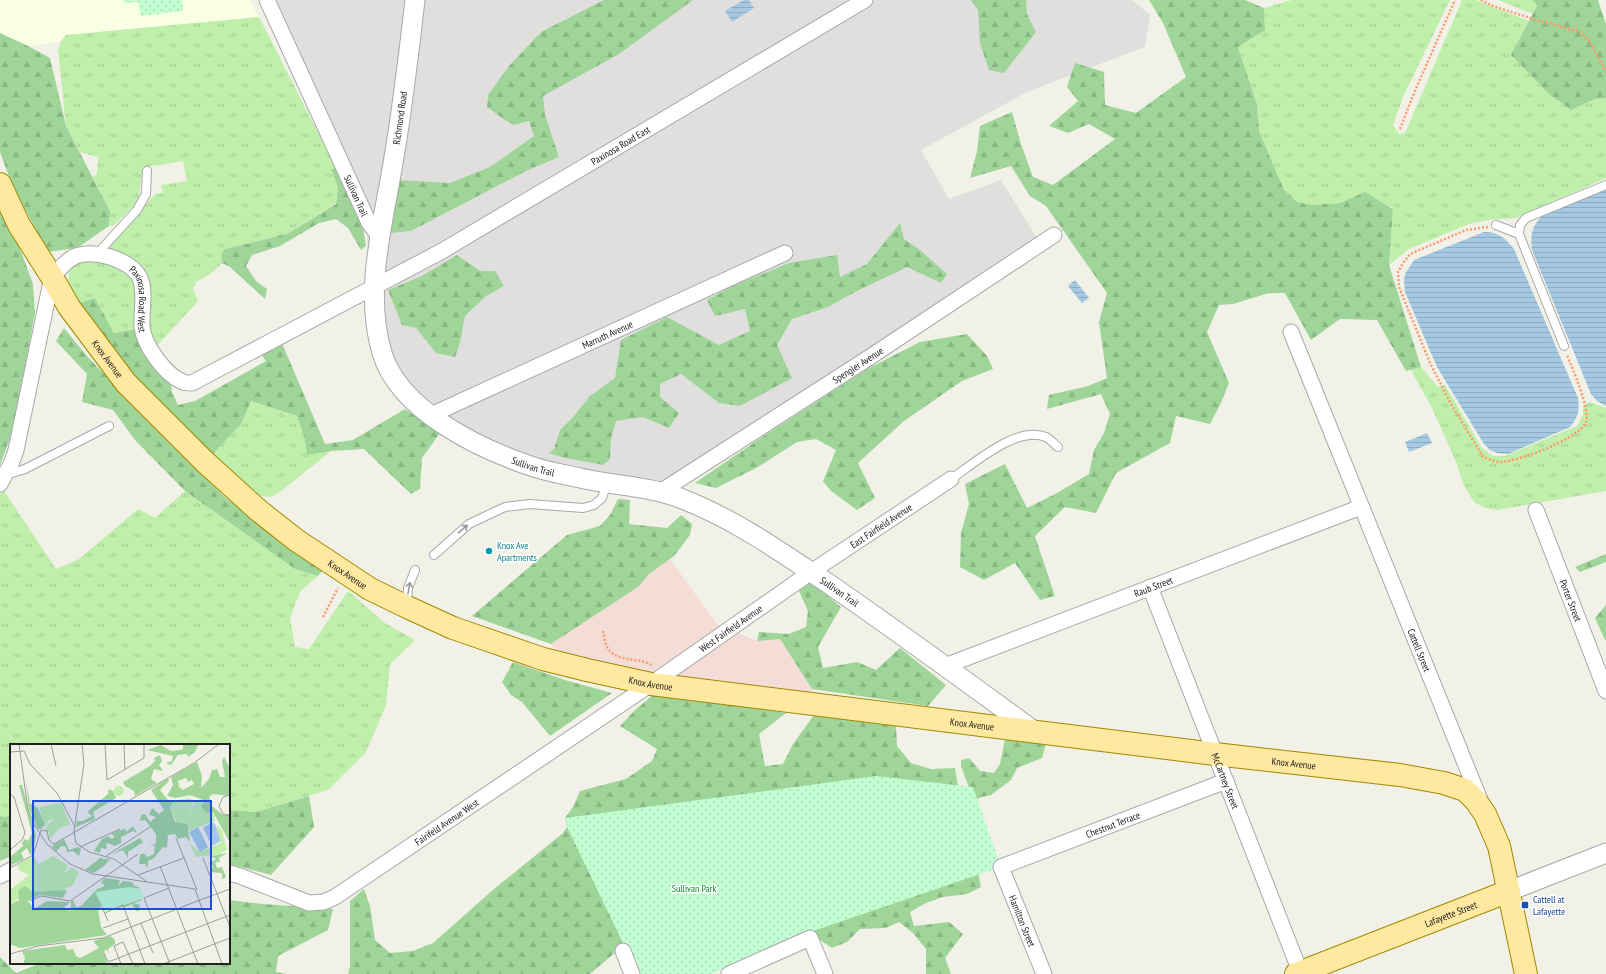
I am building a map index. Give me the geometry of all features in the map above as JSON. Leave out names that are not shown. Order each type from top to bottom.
[{"type":"main road","name":"Knox Avenue","points":[[0,184],[19,225],[70,307],[126,383],[162,420],[258,510],[296,540],[370,589],[453,628],[543,659],[586,670],[1034,732],[1400,775],[1444,783],[1464,790],[1476,801],[1485,814]]},
{"type":"main road","name":"Cattell Street","points":[[1485,814],[1499,846],[1526,974]]},
{"type":"main road","name":"Lafayette Street","points":[[1299,973],[1509,891]]},
{"type":"street","name":"Sullivan Trail","points":[[267,0],[369,223],[379,236],[375,265],[374,288],[379,336],[392,376],[404,390],[431,415],[454,431],[510,459],[529,466],[660,492],[682,499],[731,522],[811,572],[945,666],[1034,732]]},
{"type":"street","name":"Richmond Road","points":[[379,236],[395,152],[416,0]]},
{"type":"street","name":"Paxinosa Road East","points":[[374,288],[442,251],[865,0]]},
{"type":"street","name":"Spengler Avenue","points":[[660,492],[870,357],[1054,235]]},
{"type":"street","name":"Marruth Avenue","points":[[431,415],[785,253]]},
{"type":"street","name":"Paxinosa Road West","points":[[52,277],[72,258],[84,254],[97,254],[112,257],[132,269],[139,277],[142,286],[142,329],[150,351],[172,375],[183,382],[192,383],[374,288]]},
{"type":"street","points":[[3,479],[12,462],[16,450],[52,277]]},
{"type":"street","name":"Cattell Street","points":[[1291,332],[1485,814]]},
{"type":"street","name":"East Fairfield Avenue","points":[[811,572],[951,479]]},
{"type":"street","name":"Raub Street","points":[[945,666],[1361,508]]},
{"type":"street","name":"Porter Street","points":[[1536,510],[1606,691]]},
{"type":"street","name":"West Fairfield Avenue","points":[[659,679],[811,572]]},
{"type":"street","name":"McCartney Street","points":[[1150,587],[1216,754],[1299,973]]},
{"type":"street","name":"Fairifeld Avenue West","points":[[230,873],[309,903],[324,902],[335,897],[659,679]]},
{"type":"street","name":"Chestnut Terrace","points":[[1000,867],[1226,781]]},
{"type":"street","name":"Lafayette Street","points":[[1509,891],[1606,853]]},
{"type":"street","name":"Hamilton Street","points":[[1000,867],[1044,974]]},
{"type":"street","points":[[0,876],[10,871]]},
{"type":"street","points":[[729,974],[810,938],[824,974]]},
{"type":"street","points":[[623,951],[632,974]]},
{"type":"lane","points":[[97,254],[136,210],[146,194],[147,171]]},
{"type":"lane","points":[[1564,346],[1519,234],[1520,225],[1526,218],[1606,185]]},
{"type":"lane","points":[[1496,226],[1519,234]]},
{"type":"lane","points":[[3,479],[109,426]]},
{"type":"lane","points":[[951,479],[1004,443],[1021,436],[1036,434],[1047,437],[1058,447]]},
{"type":"lane","points":[[434,554],[469,524],[505,507],[530,504],[583,508],[594,505],[602,498],[608,482]]},
{"type":"lane","points":[[407,607],[408,588],[415,570]]},
{"type":"path","points":[[1400,129],[1414,93],[1455,0]]},
{"type":"path","points":[[1481,0],[1493,6],[1530,18],[1580,32],[1589,40],[1606,72]]},
{"type":"path","points":[[1496,226],[1466,230],[1410,254],[1398,272],[1399,288],[1430,363],[1483,457],[1500,462],[1517,459],[1548,449],[1574,435],[1586,423],[1587,414],[1584,403],[1564,346]]},
{"type":"path","points":[[323,617],[346,574]]},
{"type":"path","points":[[603,632],[607,647],[616,655],[628,660],[650,664],[659,679]]},
{"type":"shaded area","points":[[0,0],[249,0],[259,17],[67,35],[61,41],[28,46],[0,33]]},
{"type":"shaded area","points":[[260,0],[1132,0],[1150,15],[1145,47],[1029,91],[921,150],[949,199],[1001,180],[1043,248],[679,486],[626,490],[485,448],[399,385],[374,323],[364,202],[339,144]]},
{"type":"shaded area","points":[[670,559],[717,624],[757,641],[780,639],[812,689],[808,698],[596,668],[558,655],[551,644],[638,587],[649,574]]},
{"type":"green space","points":[[124,0],[182,0],[183,11],[141,16],[138,2],[124,3]]},
{"type":"green space","points":[[604,0],[693,0],[619,54],[543,96],[545,115],[559,157],[526,171],[411,231],[389,233],[397,180],[450,183],[490,167],[534,136],[529,121],[514,125],[487,107],[488,95],[509,66],[541,32]]},
{"type":"green space","points":[[971,0],[1026,0],[1027,14],[1036,32],[1004,73],[989,70],[980,43],[978,10]]},
{"type":"green space","points":[[1149,0],[1245,0],[1264,8],[1265,30],[1238,47],[1257,105],[1259,131],[1284,190],[1297,202],[1313,205],[1340,203],[1365,192],[1393,209],[1389,265],[1421,367],[1406,371],[1377,320],[1340,319],[1311,340],[1285,293],[1269,293],[1233,304],[1219,305],[1207,332],[1229,383],[1210,424],[1176,416],[1170,443],[1116,473],[1096,513],[1065,507],[1035,536],[1055,596],[1040,600],[1015,563],[984,580],[960,567],[961,533],[969,504],[965,484],[1005,464],[1027,508],[1057,493],[1089,474],[1094,450],[1104,433],[1110,414],[1101,394],[1047,409],[1049,395],[1088,386],[1107,378],[1099,322],[1107,293],[1046,206],[1030,196],[1011,166],[970,178],[977,151],[980,126],[1012,112],[1021,144],[1033,177],[1053,185],[1115,139],[1089,124],[1068,133],[1049,126],[1078,101],[1067,87],[1075,63],[1104,72],[1105,105],[1136,113],[1186,77],[1163,23]]},
{"type":"green space","points":[[1292,0],[1450,0],[1403,97],[1393,125],[1399,134],[1405,133],[1462,0],[1476,0],[1529,21],[1511,55],[1549,94],[1571,110],[1595,99],[1606,98],[1606,178],[1516,218],[1488,220],[1469,224],[1409,249],[1389,265],[1393,208],[1365,193],[1340,203],[1313,205],[1297,202],[1284,190],[1259,131],[1257,105],[1238,47],[1265,30],[1264,8]]},
{"type":"green space","points":[[1498,0],[1533,0],[1537,6],[1533,14]]},
{"type":"green space","points":[[1533,0],[1598,0],[1606,24],[1606,98],[1595,99],[1571,110],[1549,94],[1511,55],[1537,6]]},
{"type":"green space","points":[[259,17],[336,168],[332,169],[338,187],[336,203],[287,234],[225,249],[222,253],[222,263],[213,272],[196,282],[193,289],[198,301],[155,348],[148,326],[148,283],[110,249],[111,245],[156,193],[159,194],[163,192],[161,185],[187,181],[183,161],[143,168],[138,202],[113,226],[109,226],[110,211],[93,177],[97,174],[98,157],[80,152],[66,126],[58,49],[61,41],[66,35]]},
{"type":"green space","points":[[0,33],[50,58],[66,126],[110,211],[109,226],[77,248],[47,252],[11,182],[0,152]]},
{"type":"green space","points":[[336,168],[363,228],[366,246],[361,250],[348,228],[336,219],[319,223],[280,246],[252,255],[246,266],[256,281],[267,289],[265,299],[230,267],[222,263],[222,253],[225,249],[287,234],[336,204],[338,187],[331,169]]},
{"type":"green space","points":[[0,206],[19,246],[33,284],[35,314],[12,433],[0,465]]},
{"type":"green space","points":[[900,223],[904,239],[920,250],[947,274],[941,283],[907,267],[828,307],[792,319],[777,345],[792,378],[740,406],[719,403],[681,374],[660,384],[660,397],[679,413],[669,428],[643,417],[616,421],[611,438],[610,459],[603,465],[561,457],[549,453],[554,449],[560,430],[574,416],[590,396],[615,378],[621,340],[667,317],[719,345],[750,331],[745,309],[715,316],[707,300],[735,285],[789,263],[837,255],[840,277],[867,264]]},
{"type":"green space","points":[[457,255],[480,271],[495,271],[504,286],[486,296],[465,316],[460,343],[455,357],[436,353],[416,328],[402,325],[388,290],[422,276]]},
{"type":"green space","points":[[94,259],[119,265],[135,281],[137,329],[114,333],[95,298],[79,303],[68,285],[69,270],[80,262]]},
{"type":"green space","points":[[95,298],[114,333],[137,329],[171,383],[172,392],[178,405],[195,401],[266,361],[261,354],[281,341],[325,444],[353,440],[405,409],[440,433],[422,458],[420,489],[411,494],[364,449],[331,451],[307,455],[304,436],[297,416],[251,401],[241,424],[212,455],[157,407],[79,303]]},
{"type":"green space","points":[[64,328],[87,356],[171,445],[226,498],[323,570],[318,576],[295,569],[185,491],[135,440],[113,410],[82,402],[87,374],[56,341]]},
{"type":"green space","points":[[967,334],[987,356],[993,369],[962,381],[904,421],[858,463],[875,498],[857,510],[831,491],[823,481],[836,450],[816,439],[797,442],[758,467],[716,488],[695,483],[762,437],[867,369],[920,342]]},
{"type":"green space","points":[[1421,367],[1438,387],[1445,385],[1482,448],[1493,456],[1505,456],[1577,426],[1583,415],[1583,406],[1590,402],[1606,408],[1606,491],[1498,510],[1485,508],[1474,502],[1464,486],[1456,462],[1433,410],[1411,370]]},
{"type":"green space","points":[[250,401],[297,416],[304,436],[307,454],[331,451],[280,492],[271,497],[261,496],[212,455],[241,424]]},
{"type":"green space","points":[[4,491],[56,569],[79,559],[138,509],[155,518],[185,491],[295,569],[318,576],[300,592],[290,618],[295,647],[309,649],[348,591],[385,623],[415,640],[390,664],[386,705],[366,752],[328,790],[256,812],[230,810],[230,744],[10,744],[10,816],[3,817],[0,815],[0,494]]},
{"type":"green space","points":[[618,499],[630,500],[629,524],[667,528],[681,515],[692,524],[690,535],[674,556],[649,574],[638,587],[551,644],[472,616],[567,535],[600,526],[610,515]]},
{"type":"green space","points":[[1606,554],[1606,562],[1580,572],[1575,567]]},
{"type":"green space","points":[[811,582],[841,607],[818,647],[823,668],[857,662],[876,670],[900,648],[946,685],[928,706],[812,689],[780,639],[757,641],[759,632],[789,634],[806,627],[808,611],[799,591]]},
{"type":"green space","points":[[1606,605],[1606,640],[1605,640],[1595,618]]},
{"type":"green space","points":[[513,662],[565,680],[612,693],[550,736],[522,702],[511,695],[502,682]]},
{"type":"green space","points":[[653,695],[722,702],[786,713],[759,734],[765,766],[783,764],[793,744],[814,715],[896,726],[897,746],[911,763],[931,769],[955,768],[981,887],[967,894],[943,897],[926,903],[910,912],[914,926],[949,922],[963,934],[945,958],[951,974],[926,974],[926,949],[913,933],[899,922],[886,928],[860,929],[847,942],[832,948],[817,938],[624,945],[590,974],[348,974],[350,966],[350,901],[364,889],[370,906],[375,940],[390,953],[413,951],[433,943],[494,889],[563,833],[567,827],[565,818],[573,807],[580,791],[626,779],[652,761],[657,749],[620,726],[634,711]]},
{"type":"green space","points":[[1005,739],[1046,744],[1042,758],[1017,768],[1011,780],[991,795],[974,801],[961,766],[961,760],[969,758],[980,771],[994,773],[1000,764]]},
{"type":"green space","name":"Sullivan Park","points":[[876,776],[973,787],[1001,867],[810,932],[711,974],[637,974],[567,827],[565,818]]},
{"type":"green space","points":[[309,796],[314,827],[271,875],[230,864],[230,810],[256,812]]},
{"type":"green space","points":[[0,815],[3,817],[10,816],[10,856],[0,861]]},
{"type":"green space","points":[[230,900],[333,909],[328,930],[278,956],[276,972],[287,974],[0,974],[0,957],[16,973],[38,964],[230,964]]},
{"type":"water","points":[[744,0],[749,0],[754,8],[732,22],[725,11]]},
{"type":"water","points":[[1606,190],[1606,406],[1597,401],[1591,394],[1532,250],[1531,240],[1532,231],[1542,216]]},
{"type":"water","points":[[1484,232],[1498,234],[1514,249],[1579,403],[1578,414],[1570,427],[1508,454],[1497,453],[1490,450],[1484,444],[1437,367],[1405,292],[1405,274],[1414,260]]},
{"type":"water","points":[[1075,280],[1089,298],[1082,303],[1068,286]]},
{"type":"water","points":[[1427,433],[1432,443],[1409,452],[1405,442]]},
{"type":"place","name":"Knox Ave Apartments","points":[[489,551]]},
{"type":"place","name":"Cattell at Lafayette","points":[[1525,905]]}]
